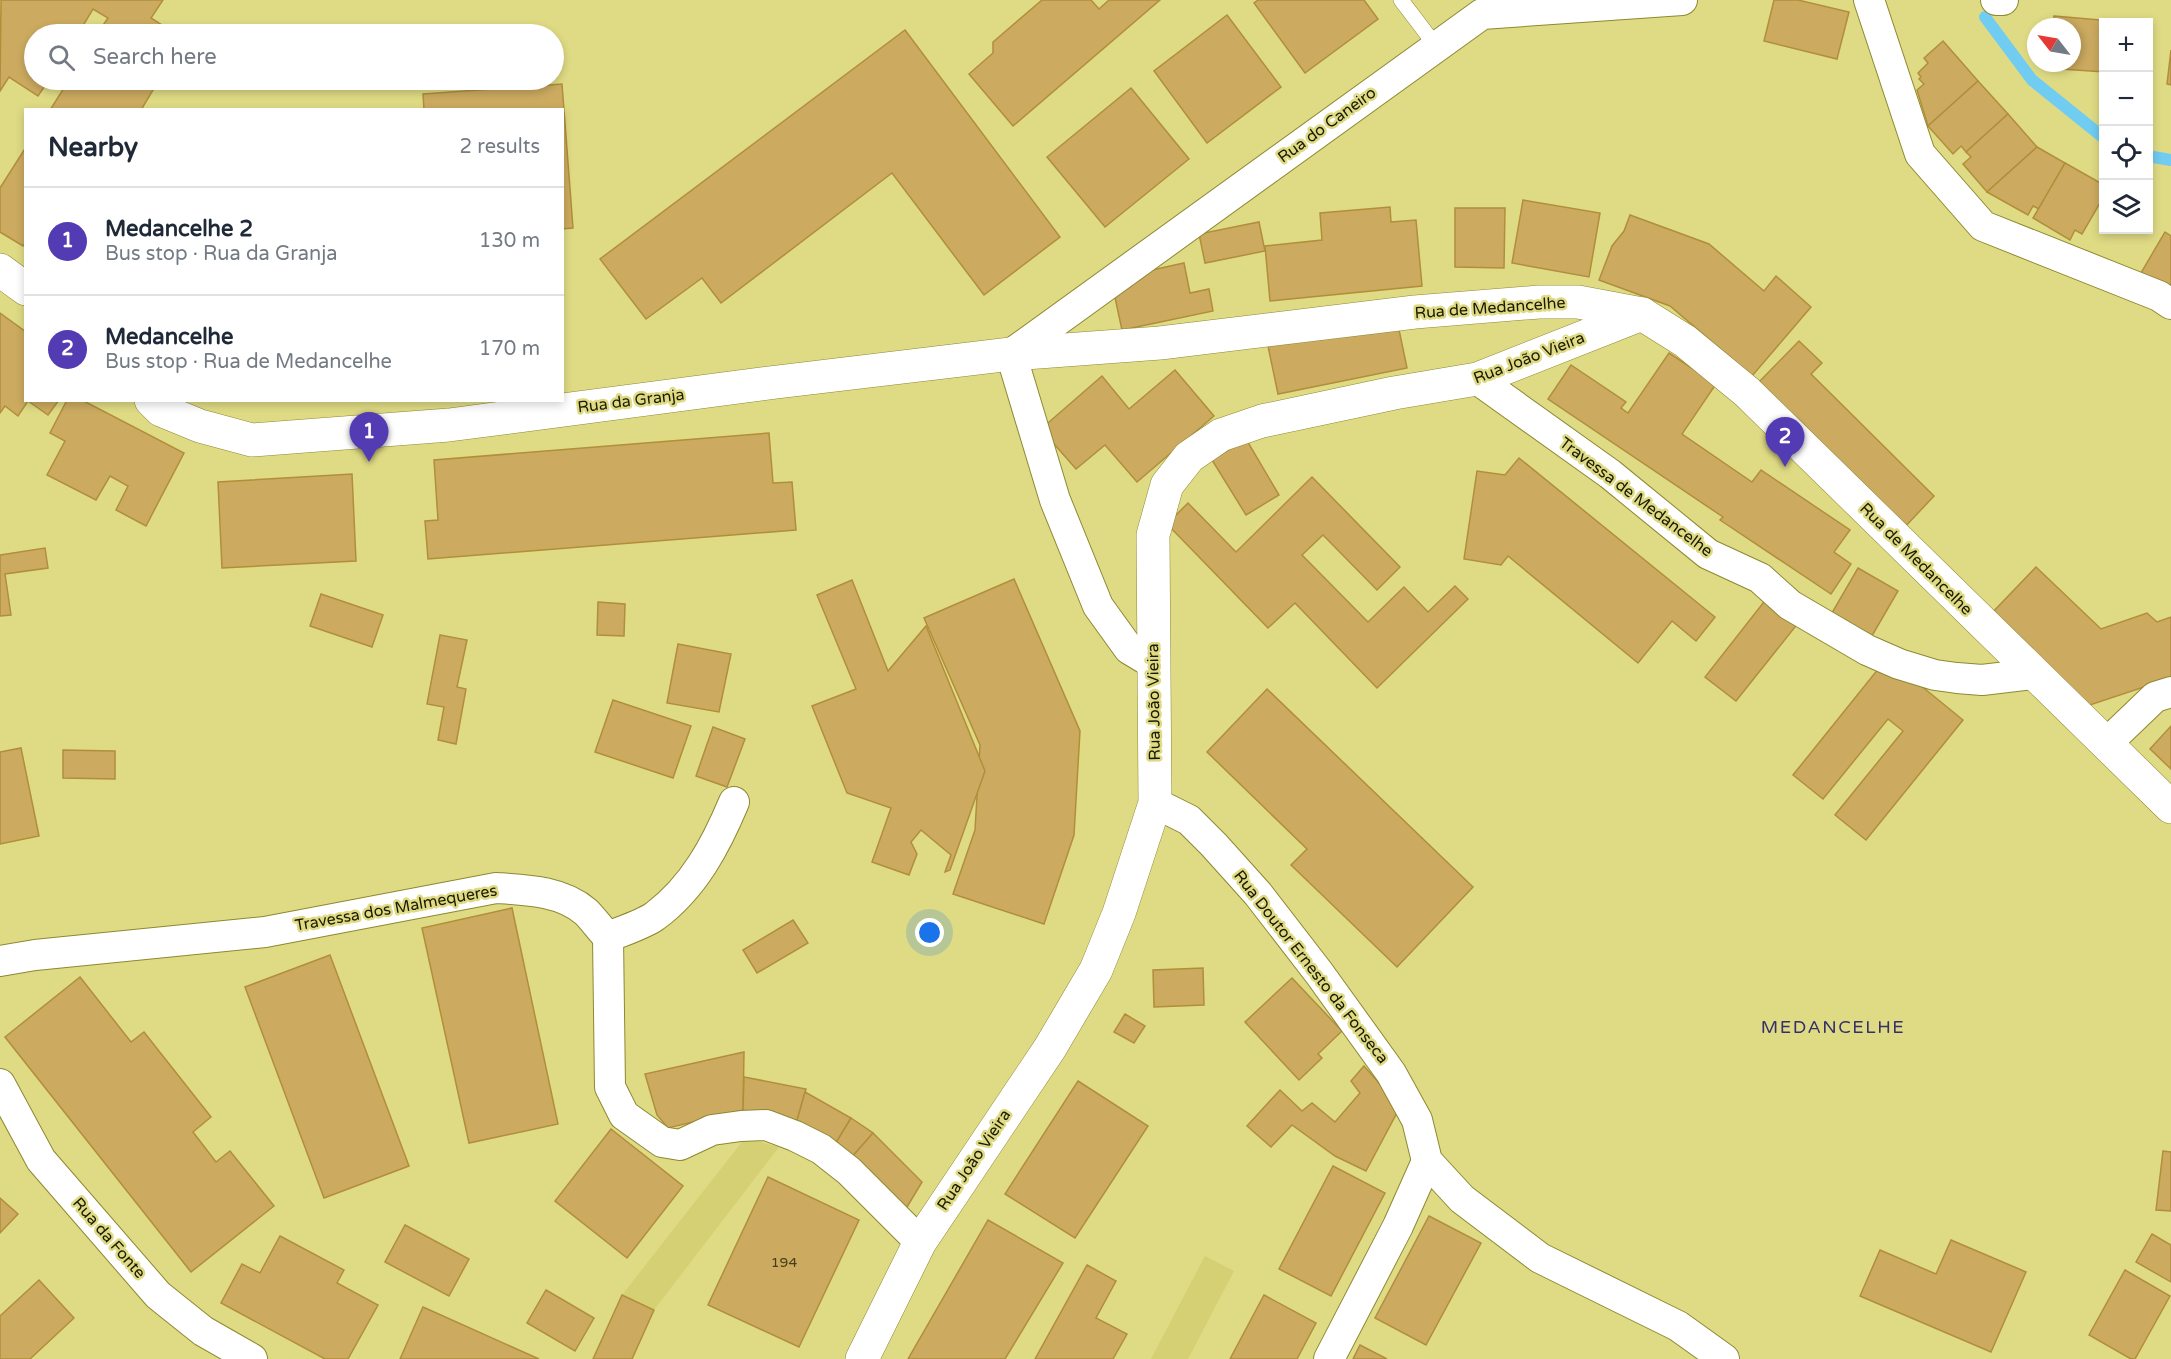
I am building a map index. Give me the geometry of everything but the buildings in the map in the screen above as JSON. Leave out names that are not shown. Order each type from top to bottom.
[{"type":"street","name":"Rua do Caneiro","points":[[1011,354],[1482,14],[1682,0]]},
{"type":"street","points":[[1869,0],[1920,154],[1983,226],[2159,296],[2171,304]]},
{"type":"street","points":[[1996,0],[2003,0]]},
{"type":"street","points":[[0,270],[24,288]]},
{"type":"street","name":"Rua de Medancelhe","points":[[1011,354],[1160,343],[1415,312],[1539,302],[1578,302],[1642,314],[1685,341],[1747,392],[2171,807]]},
{"type":"street","name":"Rua João Vieira","points":[[862,1359],[920,1242],[1050,1048],[1096,970],[1119,913],[1155,803],[1153,535],[1167,485],[1189,457],[1221,435],[1262,421],[1395,393],[1477,379],[1642,314]]},
{"type":"street","points":[[1011,354],[1055,500],[1098,606],[1129,650],[1154,663]]},
{"type":"street","name":"Rua da Granja","points":[[153,402],[161,410],[200,426],[252,440],[449,425],[1011,354]]},
{"type":"street","name":"Travessa de Medancelhe","points":[[1477,379],[1610,474],[1708,554],[1760,578],[1790,605],[1867,650],[1899,664],[1935,675],[1982,680],[2033,674]]},
{"type":"street","points":[[2106,744],[2155,697],[2171,692]]},
{"type":"street","points":[[734,802],[718,839],[691,882],[654,917],[608,937],[610,1087],[624,1115],[662,1142],[680,1145],[712,1130],[741,1126],[766,1125],[795,1136],[821,1149],[849,1171],[920,1242]]},
{"type":"street","name":"Rua Doutor Ernesto da Fonseca","points":[[1155,803],[1190,820],[1257,894],[1319,973],[1391,1072],[1417,1120],[1427,1161],[1462,1199],[1540,1258],[1678,1326],[1724,1359]]},
{"type":"street","name":"Travessa dos Malmequeres","points":[[0,962],[35,955],[265,932],[496,888],[527,890],[558,897],[585,912],[608,937]]},
{"type":"street","name":"Rua da Fonte","points":[[0,1084],[41,1160],[158,1295],[203,1331],[252,1359]]},
{"type":"street","points":[[1329,1359],[1398,1226],[1427,1161]]},
{"type":"lane","points":[[1401,0],[1436,46]]},
{"type":"shaded area","points":[[745,1138],[779,1147],[654,1310],[637,1302],[593,1359],[622,1295]]},
{"type":"shaded area","points":[[1205,1256],[1234,1271],[1188,1359],[1151,1359]]},
{"type":"waterway","points":[[1985,17],[2032,80],[2099,134]]},
{"type":"waterway","points":[[2153,157],[2171,160]]},
{"type":"place","name":"Medancelhe 2","points":[[369,462]]},
{"type":"place","name":"Medancelhe","points":[[1785,467]]},
{"type":"district","name":"MEDANCELHE","points":[[1833,1027]]}]
